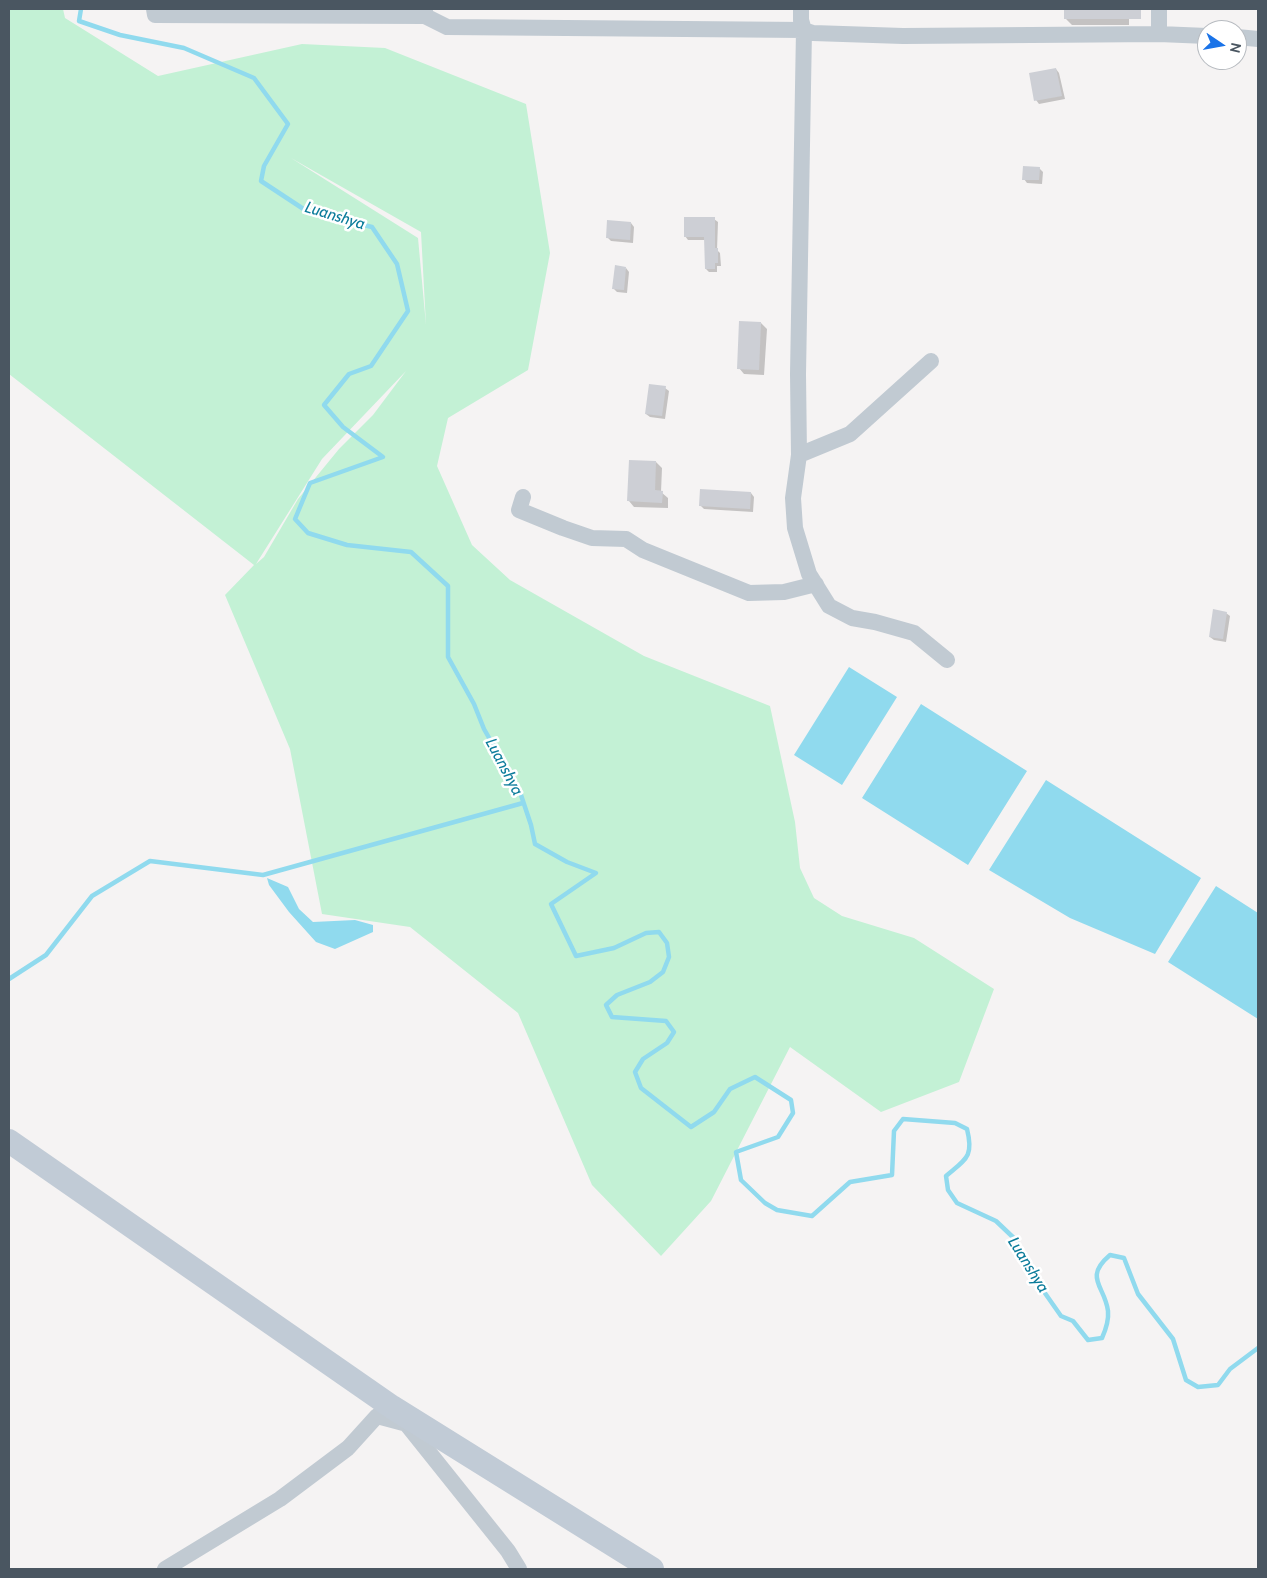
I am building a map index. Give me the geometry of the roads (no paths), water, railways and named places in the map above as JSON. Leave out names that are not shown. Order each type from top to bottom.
[{"type":"main road","points":[[9,1141],[399,1415],[652,1569]]},
{"type":"street","points":[[154,9],[154,15],[425,12],[447,27],[804,30],[813,33],[903,36],[1159,34],[1197,36]]},
{"type":"street","points":[[802,9],[801,20],[804,30],[798,374],[799,455],[792,498],[795,528],[809,574],[829,606],[852,618],[875,622],[914,633],[947,660]]},
{"type":"street","points":[[1159,9],[1159,34]]},
{"type":"street","points":[[799,455],[850,434],[931,361]]},
{"type":"street","points":[[523,497],[519,510],[592,538],[626,539],[643,550],[749,593],[784,592],[816,584]]},
{"type":"street","points":[[165,1569],[280,1499],[348,1448],[377,1416],[399,1415],[508,1550],[519,1569]]},
{"type":"water","points":[[849,667],[897,697],[842,785],[794,755]]},
{"type":"water","points":[[921,704],[1027,771],[968,865],[862,798]]},
{"type":"water","points":[[1046,780],[1201,878],[1155,954],[1070,918],[989,870]]},
{"type":"water","points":[[267,878],[288,887],[299,909],[313,922],[355,920],[373,925],[373,932],[335,949],[316,942],[289,912],[269,885]]},
{"type":"water","points":[[1216,886],[1258,913],[1258,1019],[1168,962]]},
{"type":"waterway","name":"Luanshya","points":[[81,9],[79,21],[120,35],[184,48],[254,78],[288,124],[264,166],[261,181],[308,212],[372,227],[397,264],[408,311],[371,366],[349,374],[324,405],[343,427],[383,457],[310,483],[295,519],[308,533],[347,545],[411,552],[448,586],[448,657],[474,704],[484,729],[520,792],[535,844],[567,862],[596,873],[551,904],[576,956],[614,948],[646,933],[659,932],[667,943],[669,957],[663,972],[650,982],[617,995],[606,1005],[612,1017],[666,1021],[674,1032],[667,1043],[643,1059],[635,1072],[641,1088],[691,1127],[714,1112],[730,1089],[755,1077],[791,1100],[793,1113],[778,1137],[736,1152],[741,1180],[765,1203],[777,1210],[812,1216],[850,1182],[892,1175],[894,1131],[903,1119],[955,1123],[967,1129],[969,1152],[967,1157],[946,1176],[948,1190],[957,1203],[996,1221],[1017,1241],[1019,1256],[1061,1316],[1073,1321],[1088,1340],[1102,1338],[1107,1325],[1108,1311],[1097,1276],[1102,1263],[1110,1255],[1124,1258],[1138,1294],[1173,1339],[1186,1380],[1198,1387],[1218,1385],[1230,1369],[1258,1348]]},
{"type":"waterway","points":[[9,979],[46,955],[92,896],[150,861],[263,875],[523,803]]}]
